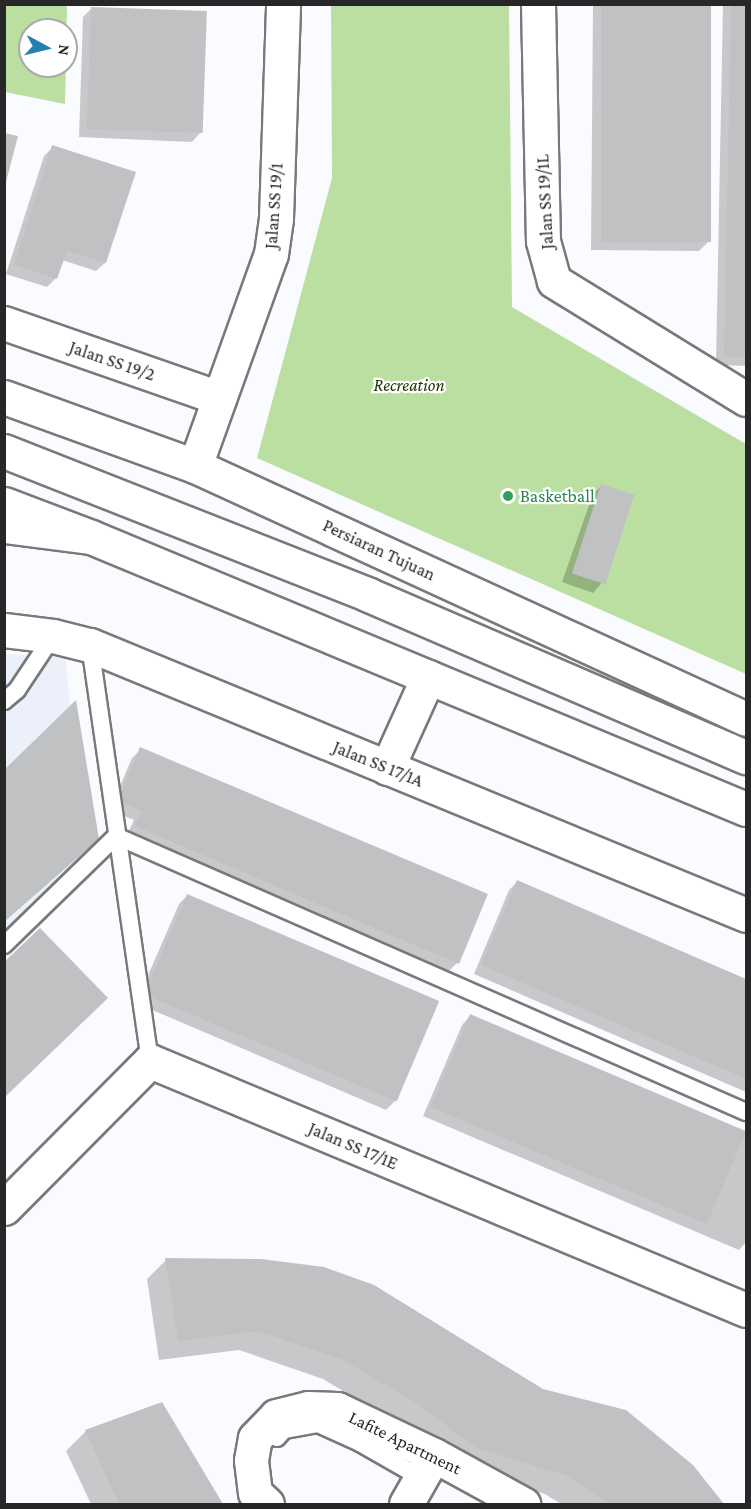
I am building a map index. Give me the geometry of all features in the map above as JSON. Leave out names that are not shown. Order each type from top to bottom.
[{"type":"main road","name":"Jalan SS 19/1","points":[[195,466],[272,255],[276,218],[283,4]]},
{"type":"main road","name":"Jalan SS 19/1L","points":[[538,4],[543,242],[554,281],[747,399]]},
{"type":"main road","name":"Jalan SS 19/2","points":[[4,324],[219,398]]},
{"type":"main road","name":"Persiaran Tujuan","points":[[4,397],[195,466],[747,719]]},
{"type":"main road","points":[[4,451],[369,595],[747,757]]},
{"type":"main road","points":[[4,504],[91,537],[747,809]]},
{"type":"main road","points":[[4,526],[91,537]]},
{"type":"main road","name":"Jalan SS 17/1A","points":[[4,630],[53,636],[90,645],[747,915]]},
{"type":"main road","points":[[387,768],[428,677]]},
{"type":"main road","points":[[4,1208],[150,1061]]},
{"type":"main road","name":"Jalan SS 17/1E","points":[[150,1061],[744,1301]]},
{"type":"main road","name":"Lafite Apartment","points":[[261,1499],[251,1460],[255,1438],[276,1416],[308,1408],[337,1409],[420,1479],[523,1504]]},
{"type":"lane","points":[[9,693],[53,636]]},
{"type":"lane","points":[[90,645],[150,1061]]},
{"type":"lane","points":[[4,945],[116,836]]},
{"type":"lane","points":[[116,836],[747,1112]]},
{"type":"shaded area","points":[[5,654],[65,657],[87,854],[5,930]]},
{"type":"green space","points":[[4,5],[67,5],[67,18],[18,18],[18,78],[66,78],[65,104],[5,92]]},
{"type":"green space","name":"Recreation","points":[[331,5],[509,5],[512,307],[746,444],[746,674],[257,458],[332,178]]},
{"type":"building","points":[[601,4],[711,4],[711,242],[601,242]]},
{"type":"building","points":[[731,4],[746,4],[746,357],[724,357]]},
{"type":"building","points":[[91,7],[207,11],[203,133],[87,129]]},
{"type":"building","points":[[4,133],[18,136],[5,186],[4,186]]},
{"type":"building","points":[[52,145],[136,172],[106,263],[67,251],[57,279],[14,265]]},
{"type":"building","points":[[601,484],[634,495],[605,584],[572,573]]},
{"type":"building","points":[[76,700],[99,839],[4,922],[4,770]]},
{"type":"building","points":[[140,747],[488,894],[459,964],[135,826],[142,811],[118,801]]},
{"type":"building","points":[[517,880],[746,979],[746,1079],[481,965]]},
{"type":"building","points":[[187,894],[439,1001],[397,1101],[144,994]]},
{"type":"building","points":[[40,928],[108,998],[4,1098],[4,962]]},
{"type":"building","points":[[470,1014],[746,1131],[707,1224],[431,1107]]},
{"type":"building","points":[[165,1258],[261,1259],[324,1267],[374,1285],[543,1389],[626,1410],[693,1465],[724,1504],[609,1504],[565,1475],[476,1448],[418,1404],[343,1360],[259,1331],[178,1341]]},
{"type":"building","points":[[162,1402],[223,1504],[119,1504],[85,1430]]},
{"type":"place","name":"Basketball","points":[[508,496]]}]
